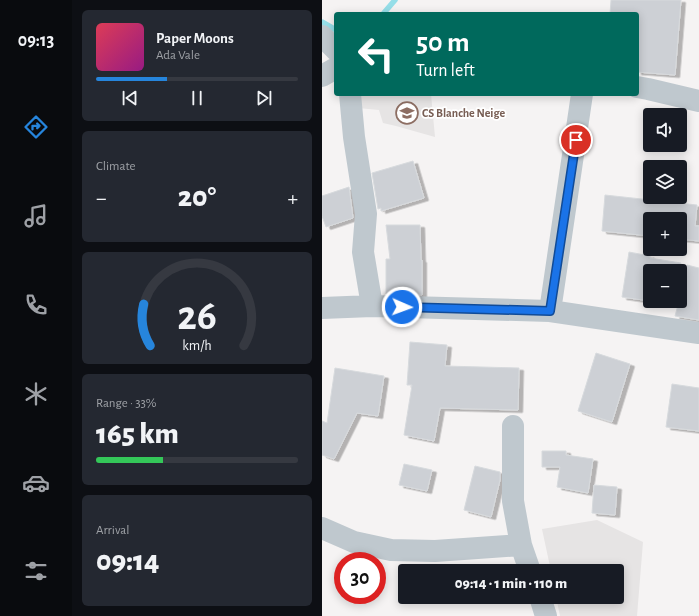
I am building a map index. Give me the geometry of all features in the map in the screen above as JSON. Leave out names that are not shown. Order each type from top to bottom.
[{"type":"street","points":[[322,36],[334,48]]},
{"type":"street","points":[[322,76],[334,69]]},
{"type":"street","points":[[639,87],[699,101]]},
{"type":"street","points":[[350,96],[354,137],[366,214],[364,252],[372,306]]},
{"type":"street","points":[[550,311],[582,96]]},
{"type":"street","points":[[322,308],[372,306],[550,311],[699,333]]},
{"type":"street","points":[[513,426],[512,501],[521,546],[527,564]]},
{"type":"street","points":[[322,528],[354,542],[391,550],[435,551],[521,546]]},
{"type":"street","points":[[542,604],[546,616]]},
{"type":"shaded area","name":"CS Blanche Neige","points":[[356,96],[431,96],[435,137],[383,123],[379,110],[358,108]]},
{"type":"shaded area","points":[[597,520],[643,542],[637,616],[560,616],[557,604],[624,604],[624,564],[550,564],[542,529]]},
{"type":"building","points":[[611,0],[681,0],[675,75],[639,72],[639,12],[610,12]]},
{"type":"building","points":[[413,161],[424,198],[381,211],[381,208],[378,209],[372,173]]},
{"type":"building","points":[[349,187],[353,218],[326,227],[322,216],[322,196]]},
{"type":"building","points":[[605,195],[643,199],[643,204],[697,205],[695,226],[699,226],[699,241],[687,240],[687,212],[643,212],[643,235],[602,231]]},
{"type":"building","points":[[386,225],[420,225],[422,295],[386,294],[386,259],[390,259]]},
{"type":"building","points":[[629,252],[643,255],[643,256],[650,256],[650,258],[681,263],[643,264],[643,300],[622,297]]},
{"type":"building","points":[[687,265],[699,268],[699,320],[675,316],[677,308],[687,308]]},
{"type":"building","points":[[410,342],[447,345],[445,366],[519,368],[518,410],[440,408],[434,441],[404,435],[412,385],[407,385]]},
{"type":"building","points":[[596,353],[630,364],[612,422],[578,411]]},
{"type":"building","points":[[335,368],[384,376],[378,416],[357,413],[334,459],[322,455],[322,421],[327,423]]},
{"type":"building","points":[[672,384],[699,388],[699,431],[666,427]]},
{"type":"building","points":[[542,451],[566,451],[566,455],[593,459],[588,493],[557,487],[560,467],[542,467]]},
{"type":"building","points":[[404,464],[432,470],[427,491],[399,485]]},
{"type":"building","points":[[475,466],[500,472],[500,480],[491,517],[464,510]]},
{"type":"building","points":[[594,485],[617,487],[615,515],[592,513]]},
{"type":"waterway","points":[[385,12],[395,0]]},
{"type":"waterway","points":[[322,22],[334,29]]},
{"type":"place","name":"CS Blanche Neige","points":[[407,113]]},
{"type":"route","points":[[402,307],[550,311],[576,140]]}]
